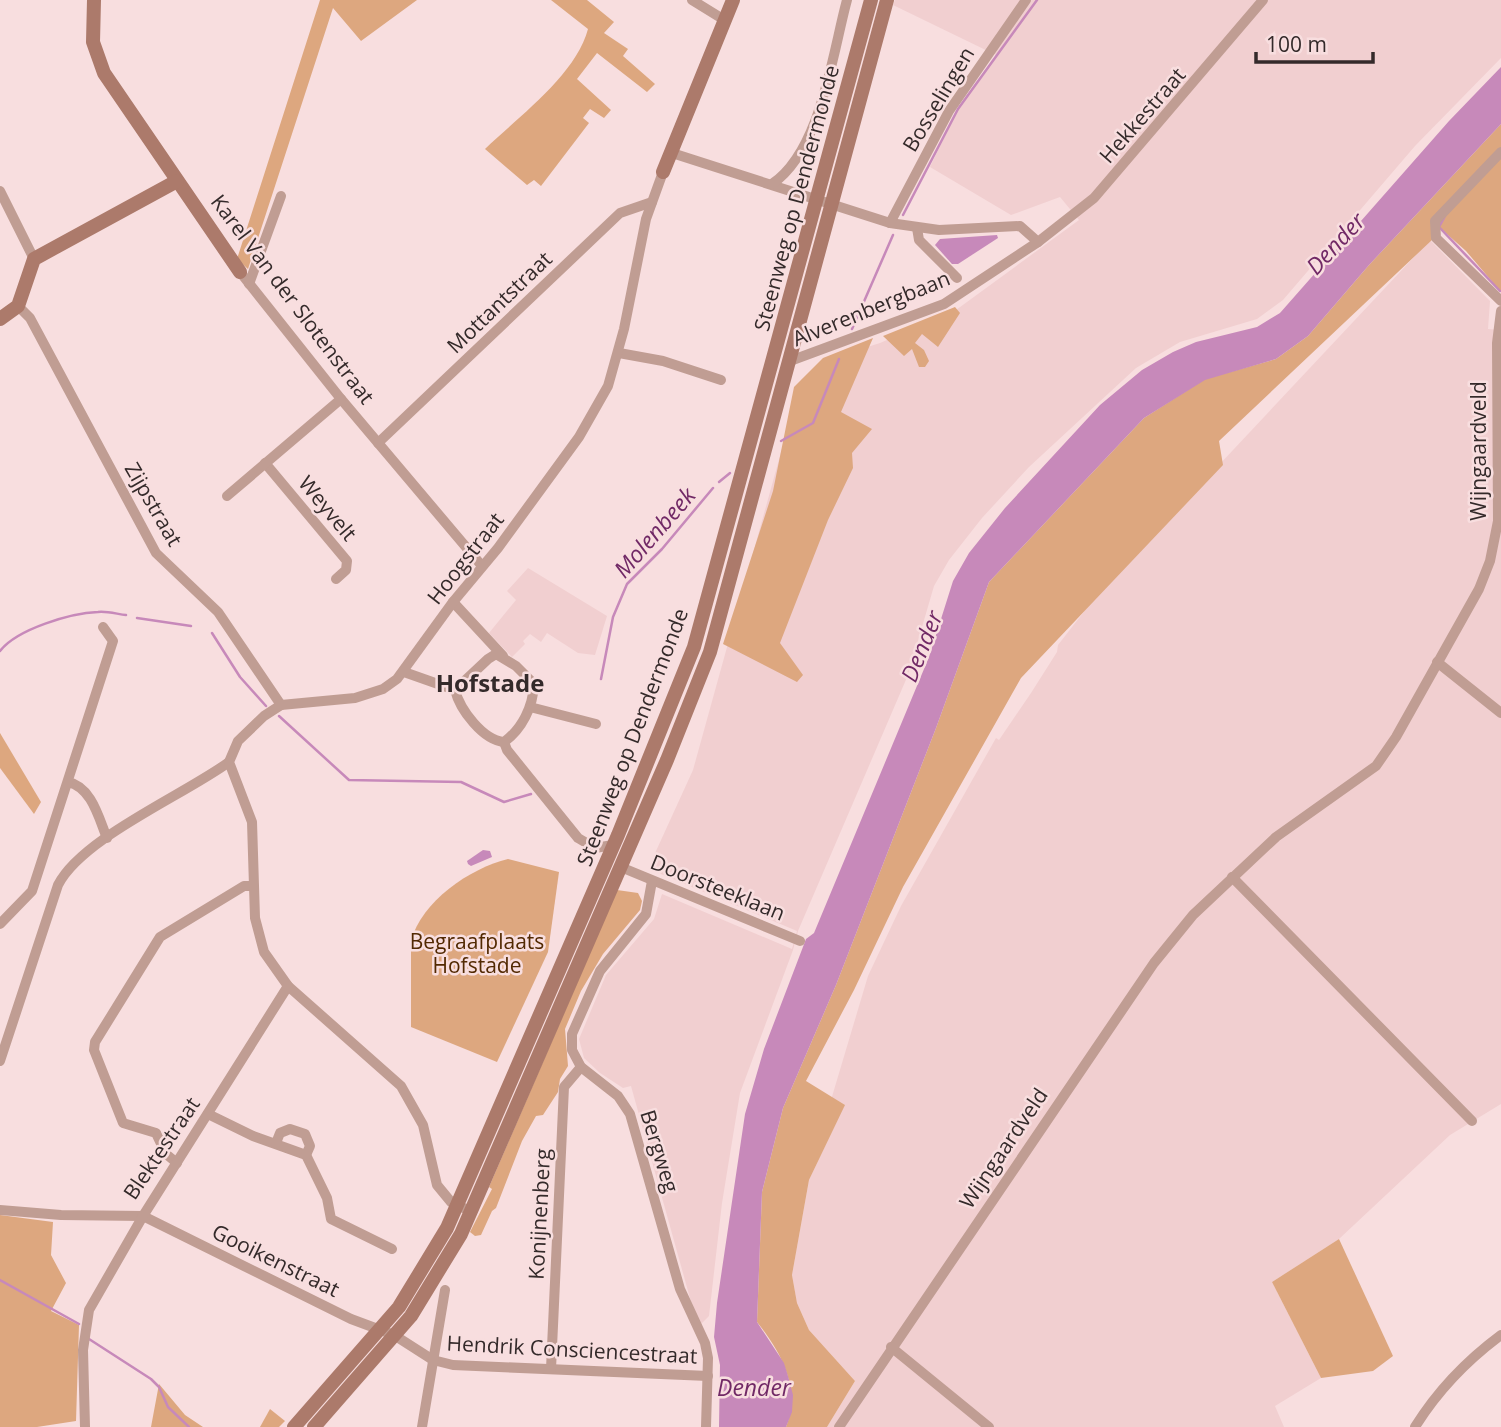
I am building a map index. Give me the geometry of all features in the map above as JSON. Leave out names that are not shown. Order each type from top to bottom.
[{"type":"main road","name":"Karel Van der Slotenstraat","points":[[94,0],[96,57],[104,73],[240,272]]},
{"type":"main road","points":[[663,172],[733,0]]},
{"type":"main road","name":"Steenweg op Dendermonde","points":[[314,1427],[394,1335],[437,1278],[472,1212],[622,868],[710,652],[790,361],[871,0]]},
{"type":"main road","name":"Steenweg op Dendermonde","points":[[294,1427],[380,1330],[424,1270],[458,1205],[616,840],[694,647],[887,0]]},
{"type":"main road","points":[[0,319],[18,306],[34,259],[177,181]]},
{"type":"main road","points":[[616,840],[622,868]]},
{"type":"main road","points":[[598,880],[610,866],[622,868]]},
{"type":"street","points":[[692,0],[726,21]]},
{"type":"street","points":[[772,184],[794,165],[806,142],[816,117],[847,0]]},
{"type":"street","name":"Bosselingen","points":[[890,223],[950,111],[1026,0]]},
{"type":"street","name":"Hekkestraat","points":[[966,292],[1038,242],[1094,198],[1263,0]]},
{"type":"street","points":[[1501,152],[1435,221],[1433,231],[1436,238],[1501,301]]},
{"type":"street","points":[[672,153],[890,223],[917,228],[967,230],[1012,225],[1027,231],[1038,242]]},
{"type":"street","name":"Hoogstraat","points":[[281,705],[370,695],[404,672],[453,602],[579,437],[604,396],[619,353],[652,202],[663,172]]},
{"type":"street","points":[[0,191],[34,259]]},
{"type":"street","points":[[249,284],[281,195]]},
{"type":"street","name":"Mottantstraat","points":[[378,443],[620,213],[652,202]]},
{"type":"street","points":[[917,228],[919,240],[957,278]]},
{"type":"street","name":"Karel Van der Slotenstraat","points":[[240,272],[341,399],[482,566]]},
{"type":"street","name":"Alverenbergbaan","points":[[790,361],[931,309],[966,292]]},
{"type":"street","name":"Zijpstraat","points":[[18,306],[30,318],[160,558],[218,612],[281,705]]},
{"type":"street","name":"Wijngaardveld","points":[[839,1427],[1154,963],[1193,915],[1232,877],[1324,800],[1376,766],[1396,737],[1479,589],[1495,541],[1499,502],[1497,343],[1501,311]]},
{"type":"street","points":[[619,353],[663,361],[721,380]]},
{"type":"street","points":[[227,496],[341,399]]},
{"type":"street","name":"Weyvelt","points":[[265,463],[347,561],[346,570],[336,579]]},
{"type":"street","points":[[453,602],[503,656],[531,678],[533,694],[530,707],[514,736],[505,746]]},
{"type":"street","points":[[0,924],[32,891],[113,641],[103,626]]},
{"type":"street","points":[[455,690],[488,659],[496,654],[503,656]]},
{"type":"street","points":[[1437,662],[1501,713]]},
{"type":"street","points":[[404,672],[455,690],[481,731],[505,746],[579,838],[595,848],[616,840]]},
{"type":"street","points":[[0,1061],[58,885],[66,869],[107,838],[229,762],[238,741],[264,716],[281,705]]},
{"type":"street","points":[[530,707],[596,724]]},
{"type":"street","points":[[229,762],[252,822],[253,886],[259,937],[269,960],[288,986],[401,1086],[423,1125],[437,1185],[443,1194],[472,1212]]},
{"type":"street","points":[[68,782],[75,784],[89,797],[107,838]]},
{"type":"street","name":"Doorsteeklaan","points":[[622,868],[800,941]]},
{"type":"street","points":[[1232,877],[1472,1121]]},
{"type":"street","points":[[581,1067],[572,1050],[572,1034],[600,971],[648,911],[652,881]]},
{"type":"street","points":[[177,1163],[166,1154],[156,1133],[123,1124],[97,1060],[95,1042],[160,937],[244,886],[253,886]]},
{"type":"street","name":"Blektestraat","points":[[0,1210],[61,1215],[143,1216],[288,986]]},
{"type":"street","name":"Konijnenberg","points":[[551,1369],[564,1087],[581,1067]]},
{"type":"street","name":"Bergweg","points":[[581,1067],[618,1096],[630,1114],[680,1290],[705,1343],[708,1376],[706,1427]]},
{"type":"street","points":[[208,1114],[253,1136],[306,1155],[327,1198],[331,1219],[393,1249]]},
{"type":"street","points":[[276,1143],[280,1133],[290,1129],[305,1134],[310,1146],[306,1155]]},
{"type":"street","points":[[85,1427],[83,1350],[86,1320],[143,1216]]},
{"type":"street","name":"Gooikenstraat","points":[[143,1216],[351,1319],[394,1335],[433,1360]]},
{"type":"street","points":[[422,1427],[445,1290]]},
{"type":"street","points":[[1415,1427],[1443,1388],[1468,1361],[1501,1335]]},
{"type":"street","points":[[891,1347],[989,1427]]},
{"type":"street","name":"Hendrik Consciencestraat","points":[[433,1360],[453,1365],[708,1376]]},
{"type":"shaded area","points":[[895,0],[1501,0],[1501,58],[1415,146],[1283,300],[1257,319],[1180,342],[1136,368],[1029,467],[982,518],[949,560],[934,586],[908,675],[798,931],[793,950],[740,1093],[722,1203],[709,1316],[698,1327],[631,1086],[623,1088],[600,1073],[584,1058],[579,1039],[606,975],[654,919],[662,894],[792,949],[797,931],[661,874],[651,862],[693,770],[801,380],[821,362],[880,343],[956,310],[1079,220],[1060,197],[1011,215],[930,167],[958,109],[996,55],[893,5]]},
{"type":"shaded area","points":[[1430,240],[1490,301],[1488,329],[1501,330],[1501,1104],[1450,1135],[1339,1239],[1272,1282],[1321,1378],[1275,1406],[1284,1427],[827,1427],[855,1381],[809,1330],[797,1303],[792,1275],[809,1180],[844,1106],[831,1100],[868,976],[901,906],[996,738],[999,740],[1057,652],[1058,645],[1097,595]]},
{"type":"shaded area","points":[[528,568],[607,616],[595,655],[578,653],[547,633],[541,642],[530,634],[523,641],[525,644],[512,657],[489,633],[516,600],[507,591]]},
{"type":"green space","points":[[320,0],[417,0],[361,41],[333,8],[248,269],[237,259]]},
{"type":"green space","points":[[551,0],[587,0],[614,22],[604,33],[628,49],[623,56],[655,84],[647,92],[597,53],[577,79],[611,110],[604,118],[590,109],[583,118],[589,123],[541,186],[534,180],[527,185],[485,149],[559,79],[581,46],[588,29]]},
{"type":"green space","points":[[1501,124],[1501,292],[1466,251],[1439,227],[1433,239],[1219,441],[1223,465],[1021,678],[903,887],[854,990],[806,1081],[845,1105],[809,1180],[792,1275],[797,1303],[809,1330],[855,1381],[827,1427],[786,1427],[790,1413],[790,1385],[781,1359],[757,1322],[762,1192],[783,1108],[836,985],[936,728],[989,582],[1144,418],[1205,379],[1276,359],[1308,336],[1369,265]]},
{"type":"green space","points":[[955,307],[960,313],[938,347],[922,334],[915,343],[924,350],[929,361],[925,367],[919,367],[912,349],[904,356],[883,336]]},
{"type":"green space","points":[[873,338],[841,412],[872,429],[852,453],[853,468],[828,520],[780,643],[803,675],[797,682],[723,644],[773,491],[794,387],[823,358]]},
{"type":"green space","points":[[0,733],[41,802],[34,814],[0,768]]},
{"type":"green space","name":"Begraafplaats Hofstade","points":[[508,859],[559,872],[548,952],[497,1062],[411,1027],[411,941],[425,913],[449,889],[478,870]]},
{"type":"green space","points":[[617,890],[638,893],[642,901],[640,910],[603,954],[581,991],[565,1029],[568,1066],[560,1079],[558,1092],[543,1115],[536,1116],[522,1141],[496,1208],[481,1235],[475,1236],[470,1232],[492,1189],[489,1187]]},
{"type":"green space","points":[[0,1215],[53,1222],[51,1255],[66,1283],[51,1311],[79,1325],[76,1421],[37,1427],[0,1427]]},
{"type":"green space","points":[[1339,1239],[1393,1356],[1373,1371],[1321,1378],[1272,1282]]},
{"type":"green space","points":[[159,1384],[185,1415],[203,1427],[151,1427]]},
{"type":"green space","points":[[270,1409],[285,1421],[279,1427],[260,1427]]},
{"type":"water","name":"Dender","points":[[1501,67],[1501,124],[1369,265],[1308,336],[1276,359],[1205,380],[1144,418],[989,582],[936,728],[836,985],[783,1108],[762,1192],[757,1322],[784,1363],[793,1395],[792,1412],[786,1427],[719,1427],[720,1365],[714,1337],[745,1114],[764,1049],[806,939],[814,933],[929,657],[953,581],[969,553],[1005,508],[1100,405],[1142,370],[1196,342],[1257,327],[1280,313],[1449,121]]},
{"type":"water","points":[[997,235],[998,238],[958,264],[952,264],[935,245],[940,239]]},
{"type":"water","points":[[483,850],[490,851],[492,857],[471,866],[468,864],[467,861]]},
{"type":"waterway","points":[[903,215],[958,109],[1037,0]]},
{"type":"waterway","points":[[1445,216],[1439,227],[1500,291]]},
{"type":"waterway","points":[[852,329],[893,235]]},
{"type":"waterway","points":[[781,441],[813,423],[839,359]]},
{"type":"waterway","name":"Molenbeek","points":[[719,482],[730,473]]},
{"type":"waterway","name":"Molenbeek","points":[[601,679],[613,617],[627,584],[662,549],[713,488]]},
{"type":"waterway","points":[[0,651],[31,629],[60,619],[98,612],[126,615]]},
{"type":"waterway","points":[[137,618],[191,626]]},
{"type":"waterway","points":[[212,633],[240,677],[266,706]]},
{"type":"waterway","points":[[279,716],[349,780],[461,782],[504,802],[531,794]]},
{"type":"waterway","points":[[0,1280],[79,1324]]},
{"type":"waterway","points":[[89,1339],[151,1379],[159,1387],[168,1407],[189,1427]]},
{"type":"district","name":"Hofstade","points":[[490,682]]}]
